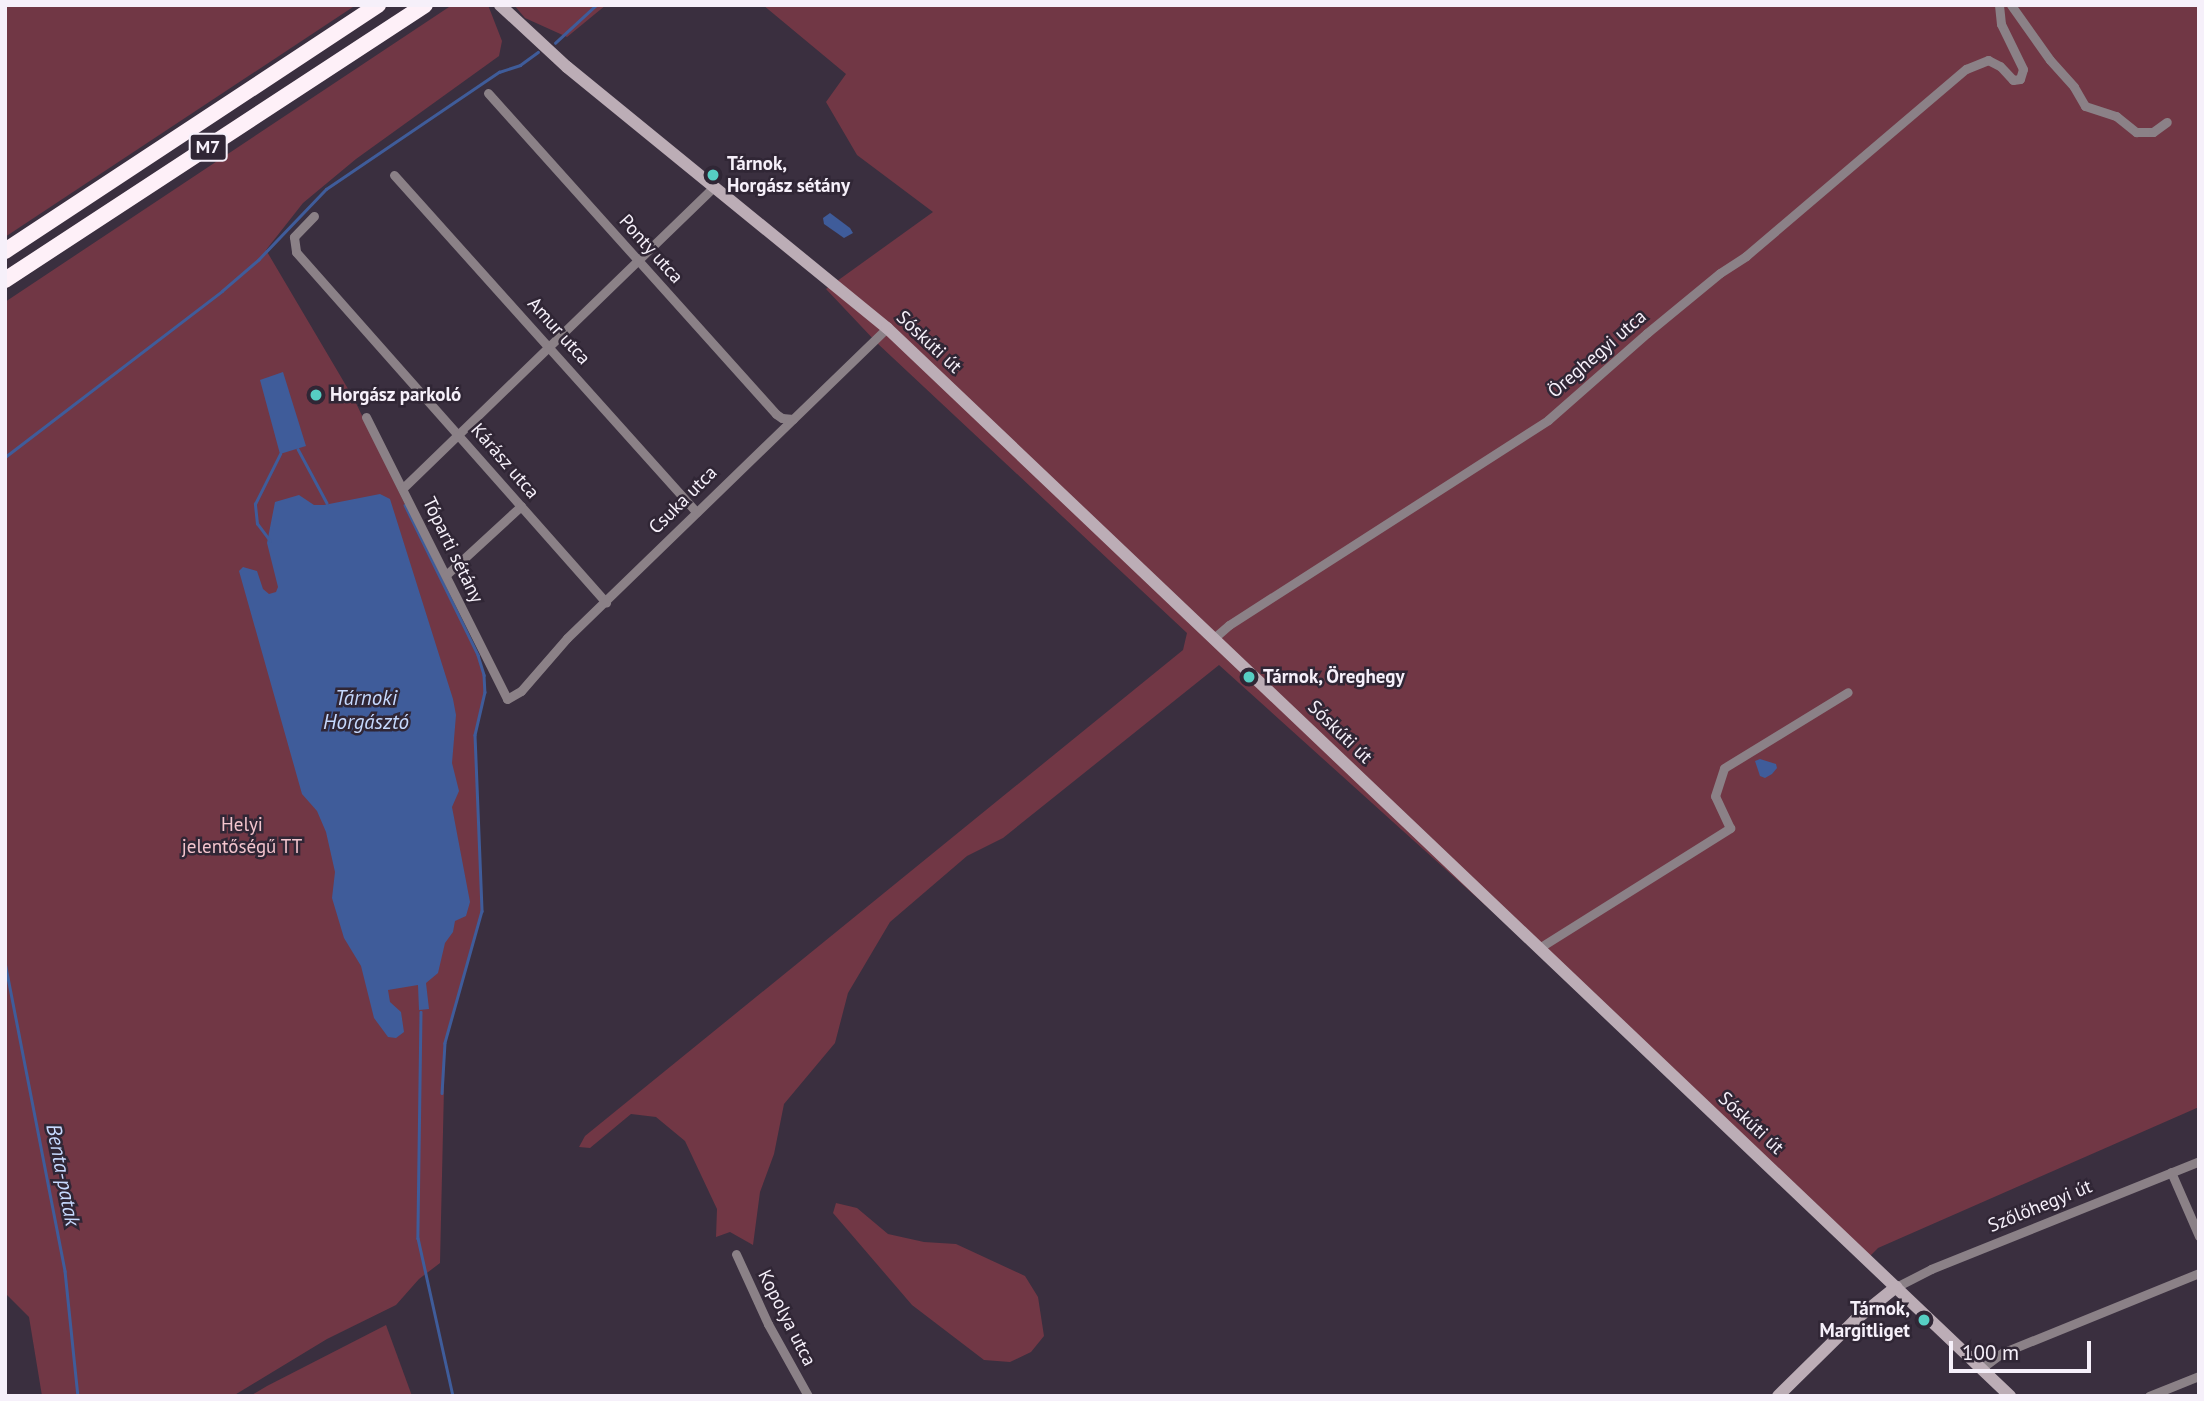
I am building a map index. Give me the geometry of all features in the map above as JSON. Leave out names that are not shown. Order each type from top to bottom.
[{"type":"highway","name":"M7","points":[[5,251],[378,5]]},
{"type":"highway","name":"M7","points":[[5,280],[425,5]]},
{"type":"main road","name":"Sóskúti út","points":[[500,5],[567,67],[887,328],[2011,1396]]},
{"type":"main road","points":[[1778,1396],[1864,1312],[1896,1287]]},
{"type":"street","name":"Öreghegyi utca","points":[[1214,638],[1229,625],[1535,430],[1658,324],[1720,273],[1746,256],[1958,74],[1978,63],[1994,62],[2017,81],[2023,75],[2023,69],[2001,24],[2000,5]]},
{"type":"street","points":[[2011,5],[2050,60],[2074,87],[2085,106],[2116,116],[2136,132],[2153,132],[2167,122]]},
{"type":"street","name":"Ponty utca","points":[[488,93],[776,414],[782,418],[793,419]]},
{"type":"street","name":"Amur utca","points":[[394,174],[696,512]]},
{"type":"street","points":[[403,488],[715,186]]},
{"type":"street","name":"Kárász utca","points":[[314,216],[294,237],[296,252],[606,602]]},
{"type":"street","name":"Csuka utca","points":[[507,699],[521,691],[552,652],[887,328]]},
{"type":"street","name":"Tóparti sétány","points":[[366,416],[507,699]]},
{"type":"street","points":[[446,575],[522,506]]},
{"type":"street","points":[[1539,948],[1730,828],[1715,796],[1724,768],[1848,692]]},
{"type":"street","name":"Szőlőhegyi út","points":[[1896,1287],[1931,1269],[2199,1161]]},
{"type":"street","points":[[2171,1172],[2199,1236]]},
{"type":"street","name":"Kopolya utca","points":[[736,1254],[773,1333],[808,1396]]},
{"type":"street","points":[[1982,1368],[2002,1353],[2199,1273]]},
{"type":"street","points":[[2149,1396],[2199,1376]]},
{"type":"green space","points":[[5,5],[356,5],[5,237]]},
{"type":"green space","name":"Helyi jelentőségű TT","points":[[452,5],[488,5],[502,41],[499,56],[356,159],[303,203],[266,250],[354,399],[478,655],[484,675],[485,692],[475,735],[482,911],[445,1044],[440,1263],[419,1279],[396,1305],[327,1339],[233,1396],[42,1396],[29,1317],[5,1293],[5,302]]},
{"type":"green space","points":[[514,5],[606,5],[567,37],[525,18]]},
{"type":"green space","points":[[763,5],[2199,5],[2199,1107],[1878,1248],[1864,1262],[1525,941],[1219,665],[1003,838],[967,856],[890,922],[848,993],[835,1043],[784,1104],[774,1154],[760,1192],[753,1245],[730,1232],[716,1237],[717,1209],[685,1141],[656,1117],[631,1114],[590,1148],[579,1147],[585,1136],[1183,650],[1187,633],[877,343],[826,289],[933,212],[857,155],[826,102],[846,74]]},
{"type":"green space","points":[[836,1203],[857,1208],[888,1234],[924,1242],[956,1244],[1025,1276],[1038,1297],[1044,1336],[1031,1352],[1010,1362],[984,1360],[912,1305],[833,1213]]},
{"type":"green space","points":[[386,1325],[412,1396],[250,1396],[267,1386]]},
{"type":"water","points":[[830,213],[853,233],[844,238],[824,224],[823,218]]},
{"type":"water","points":[[283,372],[306,446],[280,454],[260,380]]},
{"type":"water","name":"Tárnoki Horgásztó","points":[[380,494],[390,499],[453,699],[456,715],[452,763],[459,791],[452,807],[470,902],[466,916],[455,921],[453,932],[445,943],[438,973],[426,983],[429,1009],[419,1010],[418,985],[388,990],[390,1002],[401,1012],[404,1032],[396,1038],[388,1037],[374,1018],[361,966],[344,938],[332,898],[335,872],[326,832],[317,811],[302,794],[239,571],[243,567],[257,571],[263,589],[269,594],[276,592],[278,587],[267,543],[275,502],[299,495],[314,505],[324,505]]},
{"type":"water","points":[[1760,759],[1776,764],[1777,768],[1765,778],[1760,776],[1755,761]]},
{"type":"waterway","points":[[555,43],[596,5]]},
{"type":"waterway","points":[[5,457],[222,291],[258,260],[326,189],[499,72],[520,65],[538,52]]},
{"type":"waterway","points":[[298,449],[327,503]]},
{"type":"waterway","points":[[270,541],[257,524],[255,504],[280,454]]},
{"type":"waterway","points":[[405,505],[478,655],[484,675],[485,692],[475,735],[482,911],[445,1043],[442,1093]]},
{"type":"waterway","name":"Benta-patak","points":[[5,962],[65,1271],[78,1396]]},
{"type":"waterway","points":[[421,1012],[418,1238],[453,1396]]},
{"type":"place","name":"Tárnok, Horgász sétány","points":[[713,175]]},
{"type":"place","name":"Horgász parkoló","points":[[316,395]]},
{"type":"place","name":"Tárnok, Öreghegy","points":[[1249,677]]},
{"type":"place","name":"Tárnok, Margitliget","points":[[1924,1320]]}]
